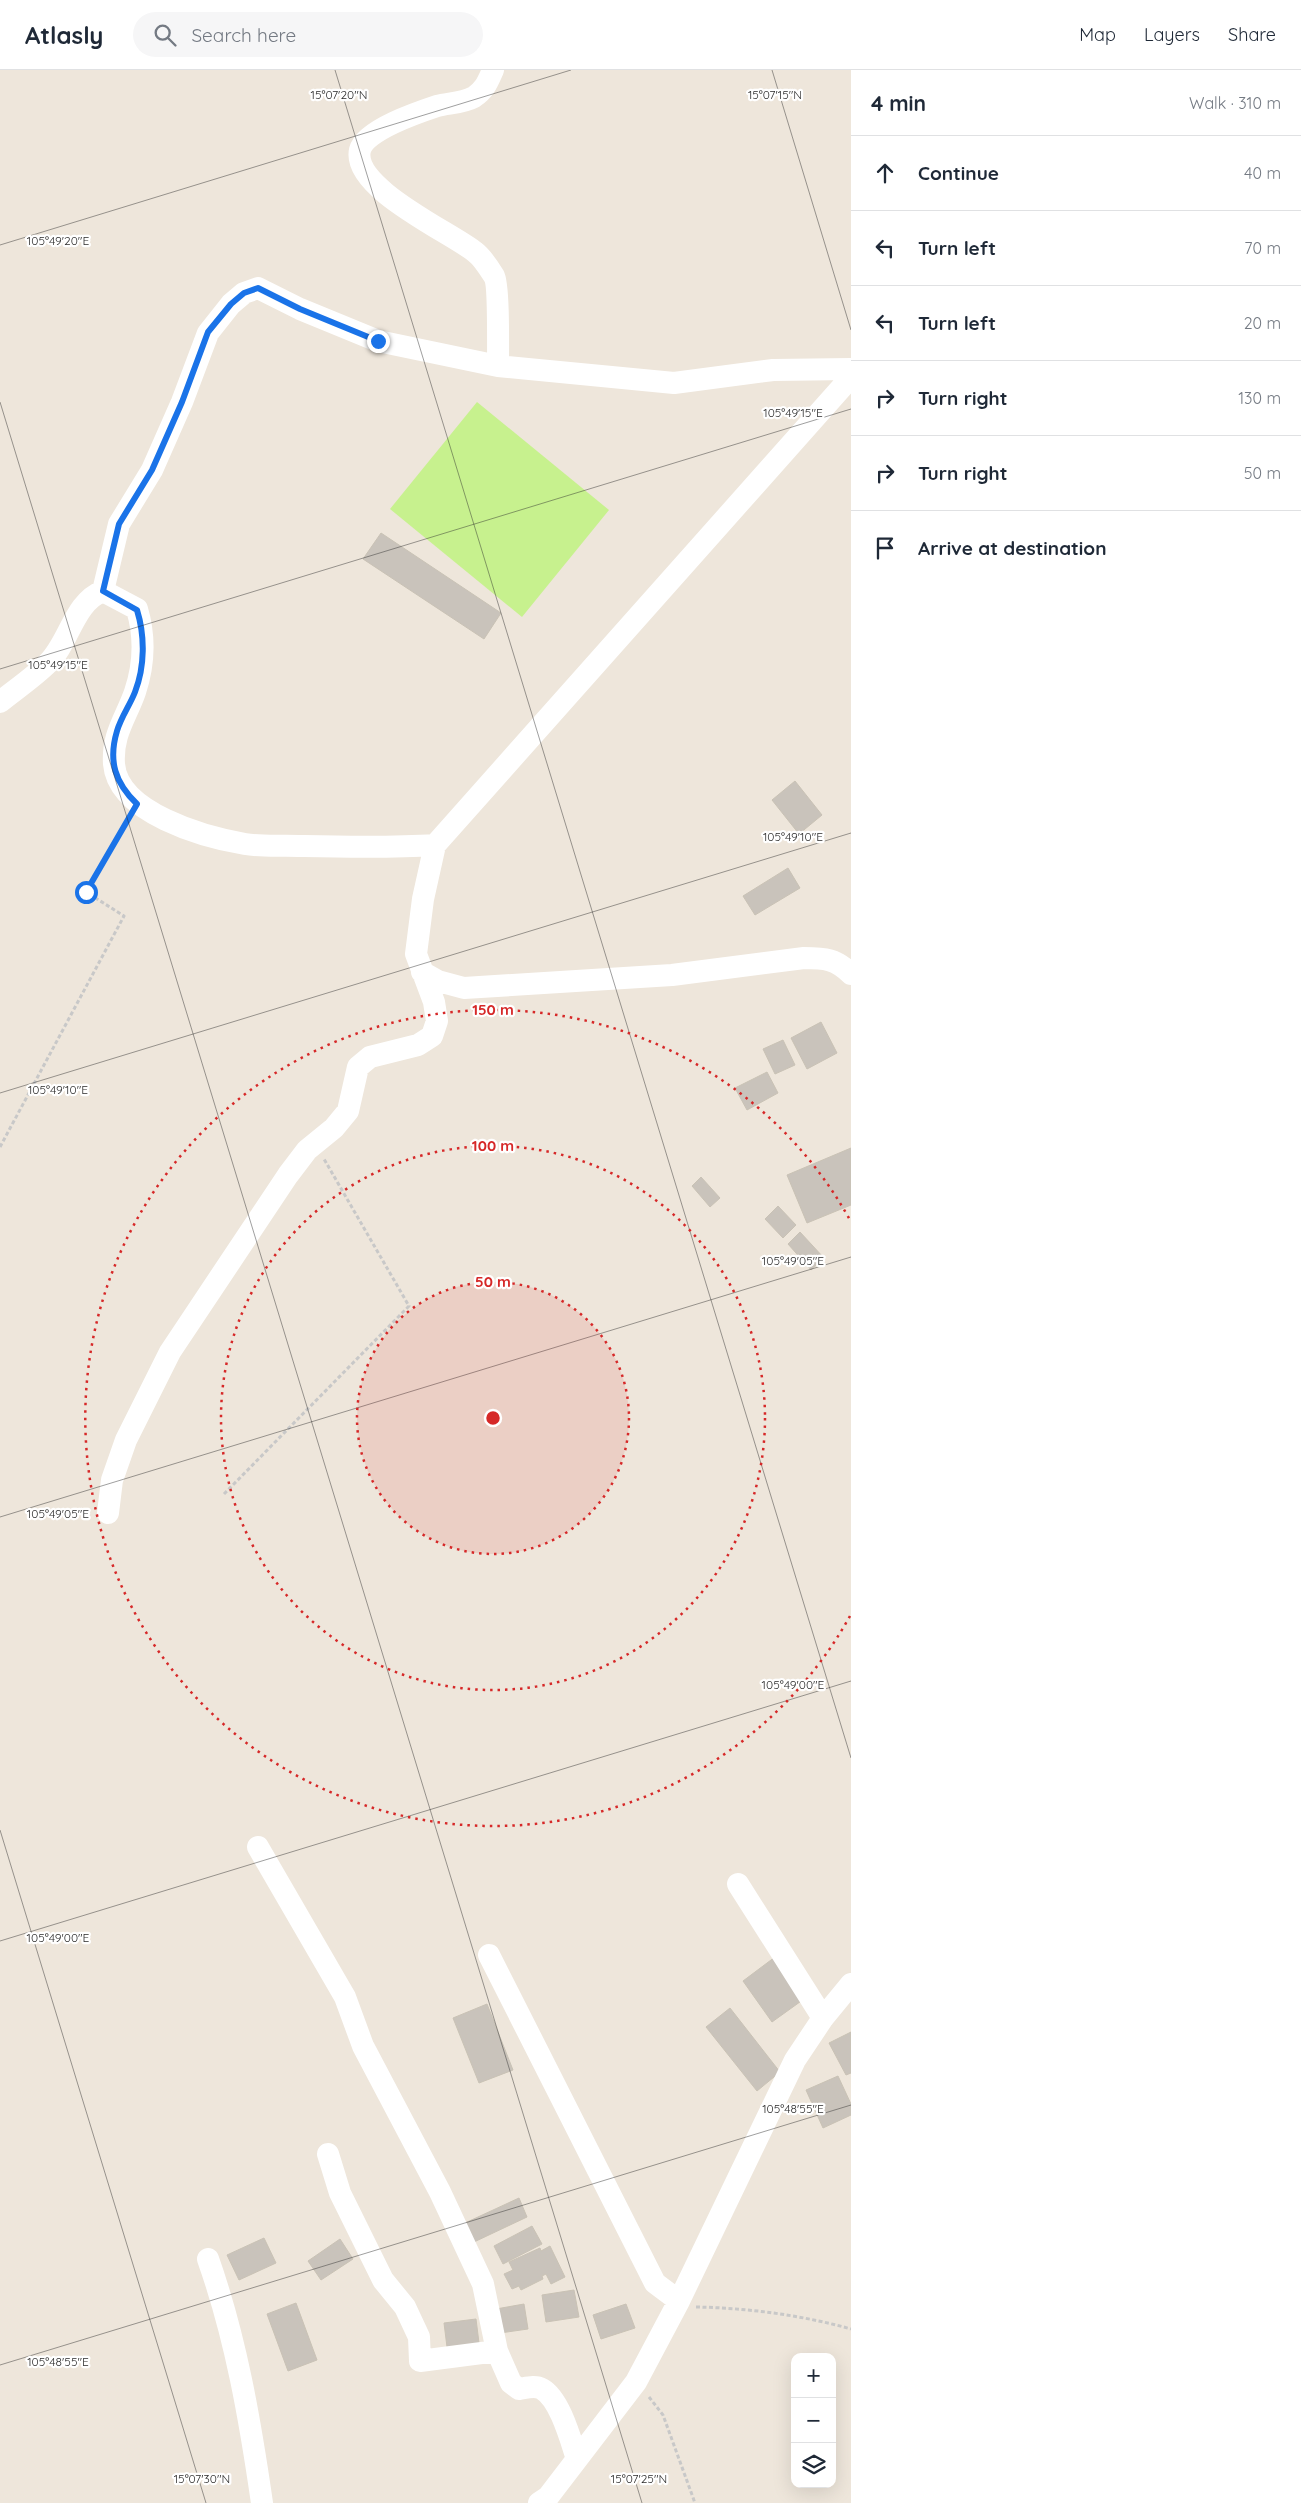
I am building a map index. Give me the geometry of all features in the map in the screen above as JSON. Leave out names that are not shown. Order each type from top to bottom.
[{"type":"street","points":[[493,70],[485,88],[473,98],[437,106],[384,127],[368,137],[360,149],[360,160],[372,180],[399,205],[476,252],[495,277],[498,366]]},
{"type":"street","points":[[103,591],[119,524],[152,470],[182,402],[208,332],[231,304],[244,293],[258,288],[300,309],[378,341],[498,366],[674,383],[773,370],[851,369]]},
{"type":"street","points":[[108,1513],[112,1480],[126,1440],[170,1352],[288,1175],[307,1150],[334,1128],[348,1111],[358,1067],[370,1057],[418,1045],[432,1036],[437,1020],[434,1002],[416,954],[424,899],[435,845],[851,377]]},
{"type":"street","points":[[0,702],[50,662],[86,604],[95,594],[103,591],[137,610],[141,622],[144,650],[135,691],[117,731],[114,762],[116,777],[123,790],[137,804],[185,828],[246,844],[392,848],[435,845]]},
{"type":"street","points":[[422,972],[438,981],[464,988],[672,975],[804,958],[820,958],[840,963],[851,974]]},
{"type":"street","points":[[258,1847],[345,1997],[363,2046],[444,2201],[483,2284],[497,2351],[511,2383],[519,2389],[533,2387],[543,2389],[560,2410],[577,2460]]},
{"type":"street","points":[[738,1884],[823,2018]]},
{"type":"street","points":[[489,1955],[655,2283],[678,2304]]},
{"type":"street","points":[[539,2503],[548,2497],[636,2382],[678,2304],[795,2060],[823,2018],[851,1984]]},
{"type":"street","points":[[328,2154],[340,2193],[382,2280],[405,2306],[419,2337],[420,2361],[497,2351]]},
{"type":"street","points":[[208,2259],[224,2304],[249,2412],[262,2503]]},
{"type":"path","points":[[0,1147],[124,916],[86,892],[137,804]]},
{"type":"path","points":[[224,1494],[409,1306],[315,1144]]},
{"type":"path","points":[[678,2304],[808,2319],[851,2329]]},
{"type":"path","points":[[636,2382],[663,2415],[695,2503]]},
{"type":"green space","points":[[477,402],[609,510],[522,617],[390,509]]},
{"type":"building","points":[[381,533],[501,613],[484,639],[363,559]]},
{"type":"building","points":[[795,781],[822,815],[799,834],[772,800]]},
{"type":"building","points":[[788,868],[800,888],[755,915],[743,896]]},
{"type":"building","points":[[821,1022],[837,1053],[807,1069],[791,1038]]},
{"type":"building","points":[[783,1040],[795,1065],[775,1074],[763,1049]]},
{"type":"building","points":[[767,1072],[778,1093],[747,1110],[735,1088]]},
{"type":"building","points":[[851,1148],[851,1205],[807,1223],[787,1175]]},
{"type":"building","points":[[701,1177],[720,1198],[710,1207],[692,1186]]},
{"type":"building","points":[[778,1206],[796,1225],[783,1238],[765,1219]]},
{"type":"building","points":[[800,1232],[824,1258],[811,1270],[788,1244]]},
{"type":"building","points":[[775,1957],[804,1999],[772,2022],[743,1981]]},
{"type":"building","points":[[487,2004],[513,2070],[479,2083],[453,2018]]},
{"type":"building","points":[[730,2008],[780,2072],[757,2091],[706,2027]]},
{"type":"building","points":[[851,2032],[851,2073],[846,2075],[829,2043]]},
{"type":"building","points":[[838,2076],[851,2104],[851,2115],[823,2128],[806,2090]]},
{"type":"building","points":[[519,2198],[527,2217],[474,2242],[465,2223]]},
{"type":"building","points":[[532,2226],[542,2244],[503,2264],[494,2246]]},
{"type":"building","points":[[264,2238],[276,2263],[239,2280],[227,2255]]},
{"type":"building","points":[[340,2239],[353,2259],[321,2280],[308,2261]]},
{"type":"building","points":[[550,2246],[565,2277],[551,2284],[546,2274],[542,2276],[543,2279],[521,2290],[519,2286],[512,2289],[504,2274],[513,2270],[509,2262],[540,2248],[541,2251]]},
{"type":"building","points":[[574,2290],[579,2317],[546,2322],[542,2295]]},
{"type":"building","points":[[296,2303],[317,2360],[288,2371],[267,2314]]},
{"type":"building","points":[[524,2304],[528,2329],[500,2333],[496,2309]]},
{"type":"building","points":[[626,2304],[635,2328],[601,2339],[593,2315]]},
{"type":"building","points":[[476,2319],[479,2343],[447,2347],[444,2323]]},
{"type":"route","points":[[86,892],[137,804],[123,790],[116,777],[114,762],[117,731],[135,691],[144,650],[141,622],[137,610],[103,591],[119,524],[152,470],[182,402],[208,332],[231,304],[244,293],[258,288],[300,309],[378,341]]}]
